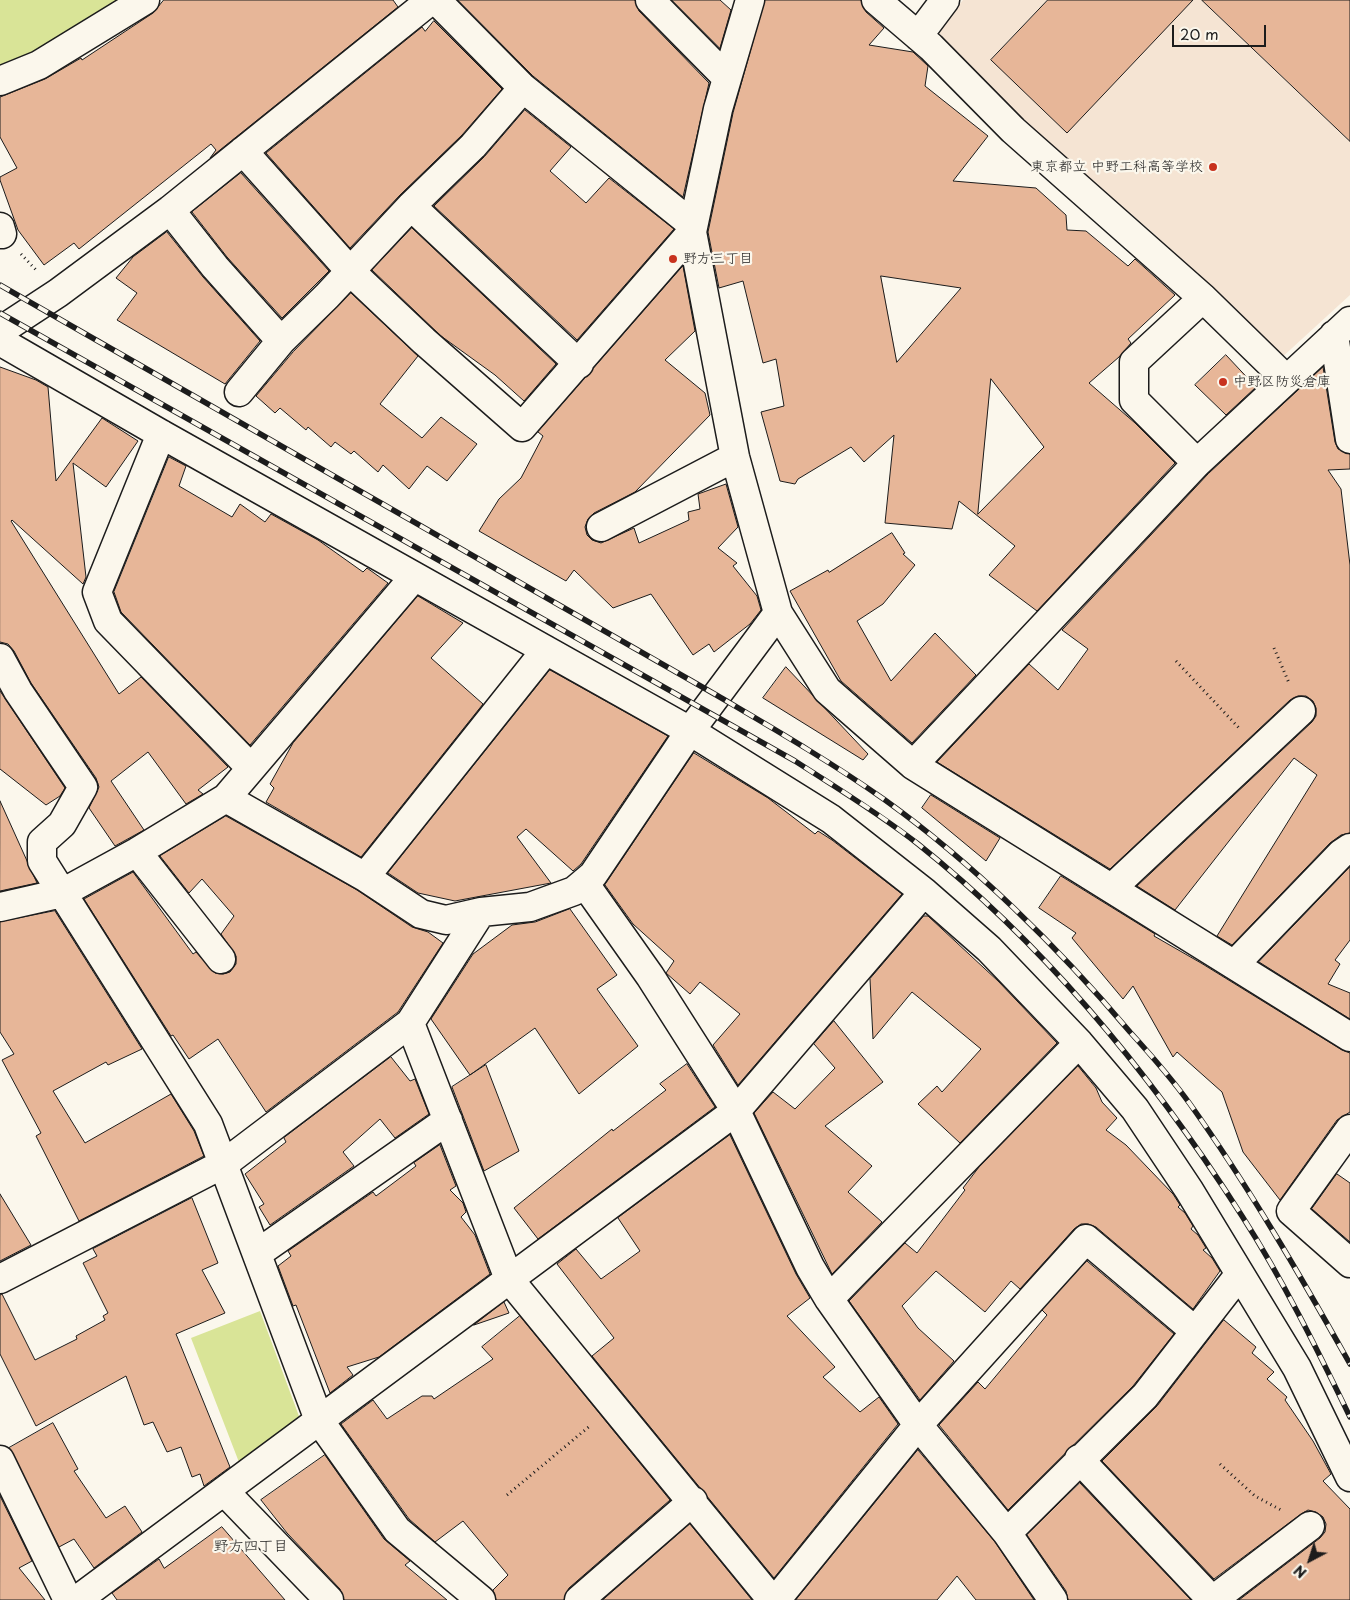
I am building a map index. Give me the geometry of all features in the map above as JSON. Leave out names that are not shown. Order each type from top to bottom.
[{"type":"street","points":[[0,81],[39,65],[145,0]]},
{"type":"street","points":[[0,331],[58,293],[170,210],[431,0]]},
{"type":"street","points":[[436,0],[523,88],[693,228]]},
{"type":"street","points":[[650,0],[727,78]]},
{"type":"street","points":[[750,0],[727,78],[693,228],[735,457],[778,613],[827,690],[913,765],[1235,964],[1350,1038]]},
{"type":"street","points":[[876,0],[918,36],[1013,130],[1203,298],[1286,380]]},
{"type":"street","points":[[918,36],[945,0]]},
{"type":"street","points":[[239,392],[281,341],[411,206],[473,146],[523,88]]},
{"type":"street","points":[[243,151],[350,271],[424,341],[522,427],[579,364],[693,228]]},
{"type":"street","points":[[411,206],[579,364]]},
{"type":"street","points":[[170,210],[215,267],[281,341]]},
{"type":"street","points":[[1197,463],[1134,400],[1134,362],[1203,298]]},
{"type":"street","points":[[913,765],[1197,463],[1342,328]]},
{"type":"street","points":[[1342,328],[1350,439]]},
{"type":"street","points":[[0,341],[160,434],[690,732],[831,819],[924,892],[989,949],[1078,1043],[1135,1109],[1189,1190],[1296,1368],[1350,1477]]},
{"type":"street","points":[[160,434],[97,592],[108,621],[250,767]]},
{"type":"street","points":[[601,527],[735,457]]},
{"type":"street","points":[[0,907],[62,893],[137,852],[226,798],[250,767],[280,735],[414,576]]},
{"type":"street","points":[[226,798],[365,877],[421,914],[446,920],[481,912],[530,907],[574,891],[585,884],[690,732],[778,613]]},
{"type":"street","points":[[365,877],[546,650]]},
{"type":"street","points":[[0,658],[18,691],[83,787],[62,824],[42,842],[42,860],[208,1124],[225,1163],[319,1420],[397,1530],[481,1600]]},
{"type":"street","points":[[1112,888],[1301,711]]},
{"type":"street","points":[[1235,964],[1341,854],[1350,848]]},
{"type":"street","points":[[137,852],[220,959]]},
{"type":"street","points":[[585,884],[650,976],[736,1110],[801,1249],[829,1299],[918,1425],[1007,1533],[1052,1600]]},
{"type":"street","points":[[77,1600],[736,1110],[924,892]]},
{"type":"street","points":[[0,1279],[225,1163],[410,1023],[481,912]]},
{"type":"street","points":[[410,1023],[509,1279],[774,1600],[918,1425],[1086,1239],[1195,1331]]},
{"type":"street","points":[[829,1299],[1078,1043]]},
{"type":"street","points":[[258,1253],[448,1120]]},
{"type":"street","points":[[1350,1129],[1291,1211],[1350,1263]]},
{"type":"street","points":[[1007,1533],[1079,1459],[1145,1396],[1239,1275]]},
{"type":"street","points":[[1079,1459],[1212,1600],[1310,1526]]},
{"type":"street","points":[[0,1460],[68,1600]]},
{"type":"street","points":[[224,1491],[329,1600]]},
{"type":"street","points":[[579,1600],[693,1501]]},
{"type":"path","points":[[1,230],[58,293]]},
{"type":"path","points":[[1274,648],[1301,711]]},
{"type":"path","points":[[1176,661],[1261,750]]},
{"type":"path","points":[[506,1494],[614,1406]]},
{"type":"path","points":[[1220,1464],[1255,1496],[1310,1526]]},
{"type":"shaded area","name":"東京都立 中野工科高等学校","points":[[963,0],[1350,0],[1350,295],[1279,360],[1240,313],[1151,231],[1002,103],[935,33]]},
{"type":"green space","points":[[0,0],[122,0],[32,55],[0,68]]},
{"type":"green space","points":[[260,1311],[303,1427],[242,1470],[191,1338]]},
{"type":"building","points":[[164,0],[393,0],[398,7],[210,158],[216,150],[211,144],[79,249],[74,243],[44,265],[18,230],[0,180],[0,177],[17,168],[0,137],[0,97],[45,79],[81,58],[82,60],[153,13]]},
{"type":"building","points":[[458,0],[635,0],[639,11],[709,83],[683,197],[533,76]]},
{"type":"building","points":[[672,0],[720,0],[731,10],[720,48]]},
{"type":"building","points":[[765,0],[861,0],[866,12],[884,28],[869,45],[913,52],[928,66],[925,86],[988,136],[953,181],[1036,188],[1066,215],[1067,230],[1086,231],[1128,266],[1135,259],[1175,295],[1128,339],[1131,343],[1119,357],[1089,383],[1135,423],[1175,463],[1037,611],[989,575],[1015,546],[959,501],[952,529],[885,523],[894,435],[864,462],[851,447],[798,479],[795,484],[780,481],[761,412],[784,406],[776,359],[763,363],[743,281],[719,288],[708,232],[733,113]],"holes":[[[881,276],[961,288],[897,362]],[[991,379],[1044,447],[978,514]]]},
{"type":"building","points":[[1048,0],[1193,0],[1067,133],[991,60]]},
{"type":"building","points":[[1202,0],[1350,0],[1350,141]]},
{"type":"building","points":[[434,21],[502,89],[462,135],[400,195],[350,248],[266,153],[422,27],[425,31]]},
{"type":"building","points":[[525,110],[571,147],[550,171],[586,203],[609,178],[674,229],[577,340],[434,206],[484,157]]},
{"type":"building","points":[[241,173],[329,271],[282,318],[227,257],[192,212]]},
{"type":"building","points":[[412,228],[556,364],[524,401],[495,375],[441,336],[372,270]]},
{"type":"building","points":[[167,232],[203,277],[260,341],[225,384],[117,320],[137,293],[116,278],[133,257]]},
{"type":"building","points":[[683,266],[695,331],[665,360],[705,393],[710,415],[635,492],[594,513],[588,519],[585,527],[587,535],[592,540],[601,543],[634,528],[639,543],[689,520],[688,512],[700,509],[698,494],[726,484],[738,527],[718,548],[737,563],[733,566],[757,596],[761,610],[750,624],[714,652],[709,644],[693,655],[651,594],[613,608],[574,570],[566,581],[479,531],[499,499],[521,478],[543,436],[538,432]]},
{"type":"building","points":[[351,293],[418,356],[380,404],[422,438],[441,417],[477,444],[447,481],[427,466],[409,489],[383,465],[378,472],[354,451],[351,454],[335,442],[331,447],[308,427],[306,430],[280,408],[275,413],[256,396],[293,352]]},
{"type":"building","name":"中野区防災倉庫","points":[[1226,355],[1256,387],[1226,415],[1195,385]]},
{"type":"building","points":[[0,367],[36,380],[48,387],[56,481],[102,418],[138,441],[106,487],[73,463],[86,577],[83,584],[11,521],[119,694],[141,677],[228,767],[198,790],[203,794],[186,804],[148,752],[111,781],[144,830],[115,846],[89,808],[99,787],[96,778],[31,683],[14,651],[8,644],[0,642]]},
{"type":"building","points":[[1323,367],[1335,442],[1338,449],[1350,454],[1350,469],[1328,470],[1341,489],[1350,565],[1350,833],[1341,835],[1330,843],[1232,945],[1217,936],[1317,775],[1294,758],[1175,910],[1137,886],[1312,722],[1316,716],[1316,708],[1313,701],[1306,696],[1298,696],[1290,700],[1110,869],[937,762],[1029,664],[1058,690],[1088,649],[1062,630],[1208,474]]},
{"type":"building","points":[[169,457],[186,466],[179,486],[232,517],[240,504],[265,522],[271,514],[318,540],[363,572],[367,568],[388,583],[250,745],[121,612],[114,592]]},
{"type":"building","points":[[892,533],[905,553],[903,554],[915,565],[883,604],[857,621],[891,681],[935,633],[976,675],[912,743],[841,681],[790,591],[828,570],[829,572]]},
{"type":"building","points":[[418,596],[463,623],[431,658],[483,704],[361,857],[266,802],[274,788],[270,784],[293,743]]},
{"type":"building","points":[[786,667],[868,754],[863,760],[763,698]]},
{"type":"building","points":[[550,670],[668,736],[581,864],[573,871],[526,829],[517,837],[551,883],[455,901],[418,893],[388,873]]},
{"type":"building","points":[[0,691],[65,788],[60,796],[46,805],[0,769]]},
{"type":"building","points":[[694,753],[768,798],[815,834],[818,831],[832,840],[902,894],[738,1085],[713,1045],[740,1014],[700,982],[690,994],[666,973],[674,961],[633,924],[605,885]]},
{"type":"building","points":[[931,795],[1000,838],[986,861],[922,808]]},
{"type":"building","points":[[0,801],[37,883],[0,891]]},
{"type":"building","points":[[226,816],[357,890],[412,927],[428,932],[443,943],[398,1012],[266,1112],[218,1039],[189,1059],[173,1035],[171,1036],[84,899],[133,872],[193,954],[196,952],[215,973],[223,974],[230,972],[236,964],[236,956],[221,934],[234,916],[202,879],[189,893],[160,856]]},
{"type":"building","points":[[1350,867],[1350,940],[1335,960],[1340,964],[1328,984],[1350,993],[1350,1019],[1259,962]]},
{"type":"building","points":[[1061,876],[1155,934],[1154,936],[1342,1050],[1350,1053],[1350,1112],[1337,1120],[1280,1200],[1243,1152],[1222,1092],[1177,1052],[1173,1057],[1133,986],[1123,999],[1072,938],[1076,933],[1039,908]]},
{"type":"building","points":[[570,909],[617,975],[597,989],[638,1046],[579,1094],[535,1028],[470,1075],[431,1019],[473,954],[512,925],[535,922]]},
{"type":"building","points":[[55,911],[142,1049],[108,1065],[106,1062],[53,1091],[85,1143],[171,1094],[194,1131],[204,1156],[79,1221],[36,1136],[41,1133],[2,1060],[14,1054],[0,1032],[0,922]]},
{"type":"building","points":[[924,916],[928,916],[998,981],[1057,1043],[960,1143],[918,1104],[937,1086],[942,1092],[981,1049],[912,992],[873,1039],[870,979]]},
{"type":"building","points":[[834,1021],[883,1082],[825,1126],[872,1166],[848,1192],[882,1222],[832,1274],[754,1113],[773,1092],[795,1109],[835,1068],[814,1044]]},
{"type":"building","points":[[391,1057],[410,1081],[415,1079],[429,1114],[395,1138],[380,1119],[343,1152],[354,1166],[270,1225],[259,1207],[264,1204],[245,1174],[286,1142],[284,1138]]},
{"type":"building","points":[[687,1064],[715,1107],[538,1239],[514,1208],[612,1129],[613,1131],[666,1090],[660,1084]]},
{"type":"building","points":[[486,1065],[519,1151],[484,1171],[452,1087]]},
{"type":"building","points":[[1078,1066],[1096,1088],[1102,1102],[1117,1118],[1106,1130],[1126,1145],[1173,1194],[1180,1205],[1178,1207],[1185,1213],[1193,1226],[1191,1229],[1198,1235],[1206,1248],[1203,1250],[1212,1258],[1220,1271],[1193,1309],[1096,1227],[1081,1224],[1074,1229],[1020,1289],[1011,1281],[985,1312],[936,1271],[902,1306],[918,1328],[954,1361],[920,1400],[849,1301],[905,1243],[917,1253],[965,1190],[963,1188],[979,1167]]},
{"type":"building","points":[[730,1135],[796,1274],[810,1298],[787,1316],[835,1367],[823,1377],[860,1412],[879,1397],[898,1424],[774,1578],[592,1356],[614,1338],[557,1264],[576,1249],[601,1279],[640,1251],[618,1218]]},
{"type":"building","points":[[440,1145],[456,1186],[450,1190],[463,1203],[466,1212],[461,1217],[475,1235],[490,1274],[379,1357],[347,1367],[353,1375],[330,1393],[296,1305],[293,1306],[278,1266],[291,1256],[288,1251],[373,1192],[376,1196],[416,1166],[414,1163]]},
{"type":"building","points":[[1337,1174],[1350,1183],[1350,1242],[1312,1209]]},
{"type":"building","points":[[0,1194],[31,1245],[0,1261]]},
{"type":"building","points":[[192,1198],[218,1263],[202,1270],[225,1313],[176,1334],[230,1467],[204,1486],[200,1474],[192,1477],[181,1447],[167,1452],[153,1422],[144,1425],[126,1376],[36,1426],[0,1354],[0,1295],[2,1294],[35,1360],[77,1339],[76,1336],[105,1320],[103,1316],[108,1313],[83,1263],[97,1256],[93,1249]]},
{"type":"building","points":[[1087,1261],[1174,1334],[1133,1386],[1008,1510],[939,1425],[978,1382],[985,1389],[1047,1315],[1042,1310]]},
{"type":"building","points":[[504,1302],[509,1313],[474,1325]]},
{"type":"building","points":[[520,1316],[670,1500],[569,1588],[564,1600],[496,1600],[493,1590],[508,1575],[463,1521],[435,1542],[409,1519],[341,1424],[373,1400],[387,1419],[422,1396],[432,1396],[434,1399],[493,1359],[482,1347]]},
{"type":"building","points":[[1224,1320],[1256,1347],[1252,1353],[1274,1372],[1267,1379],[1287,1397],[1285,1400],[1313,1441],[1331,1474],[1323,1481],[1350,1509],[1350,1600],[1239,1600],[1320,1538],[1325,1532],[1326,1524],[1323,1517],[1316,1512],[1308,1510],[1301,1514],[1214,1579],[1102,1461],[1157,1406]]},
{"type":"building","points":[[53,1423],[78,1469],[74,1471],[106,1518],[125,1506],[142,1532],[94,1568],[74,1539],[59,1547],[9,1448]]},
{"type":"building","points":[[918,1450],[995,1542],[1034,1600],[976,1600],[957,1576],[937,1600],[796,1600]]},
{"type":"building","points":[[325,1455],[384,1539],[410,1561],[405,1565],[447,1600],[344,1600],[340,1589],[287,1533],[261,1500]]},
{"type":"building","points":[[1080,1483],[1191,1600],[1068,1600],[1066,1591],[1027,1535]]},
{"type":"building","points":[[0,1496],[32,1561],[19,1568],[45,1600],[0,1600]]},
{"type":"building","points":[[690,1524],[752,1600],[603,1600]]},
{"type":"building","points":[[222,1527],[285,1600],[117,1600],[112,1593],[159,1559],[164,1568]]},
{"type":"railway","points":[[0,285],[718,696],[844,772],[885,800],[951,851],[983,879],[1075,970],[1176,1085],[1212,1135],[1253,1199],[1350,1364]]},
{"type":"railway","points":[[0,313],[795,761],[918,844],[1011,926],[1054,971],[1135,1065],[1172,1114],[1242,1216],[1272,1265],[1350,1417]]},
{"type":"place","name":"東京都立 中野工科高等学校","points":[[1213,167]]},
{"type":"place","name":"野方三丁目","points":[[673,259]]},
{"type":"place","name":"中野区防災倉庫","points":[[1223,382]]},
{"type":"district","name":"野方四丁目","points":[[251,1547]]}]
